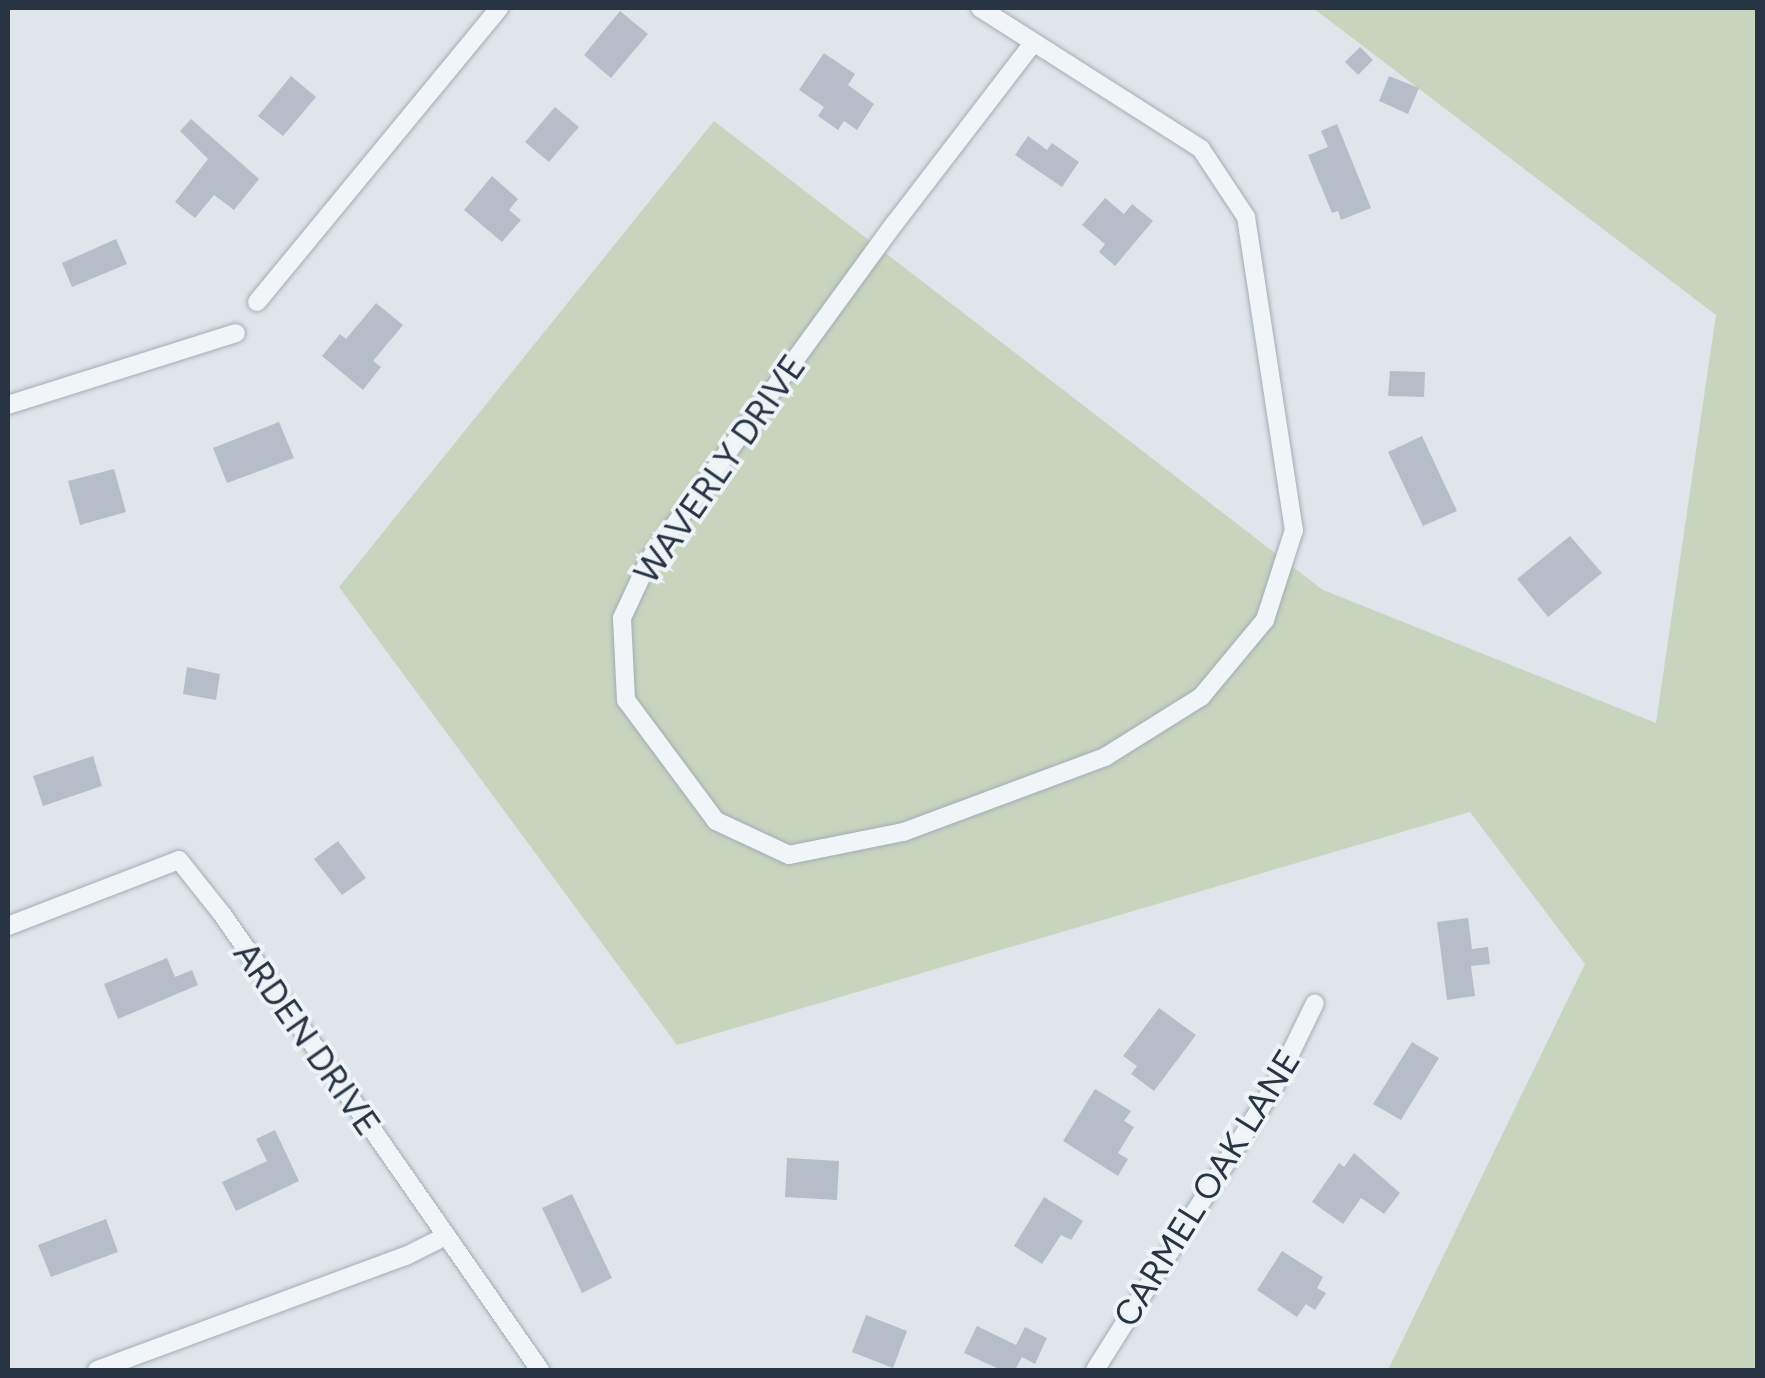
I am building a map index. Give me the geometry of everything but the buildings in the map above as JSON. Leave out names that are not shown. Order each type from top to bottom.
[{"type":"street","points":[[257,302],[498,8]]},
{"type":"street","name":"WAVERLY DRIVE","points":[[980,8],[1201,149],[1246,217],[1294,530],[1266,620],[1201,697],[1106,757],[904,832],[789,855],[716,821],[626,700],[622,618],[650,560],[895,223],[1033,44]]},
{"type":"street","points":[[8,405],[236,333]]},
{"type":"street","name":"ARDEN DRIVE","points":[[8,926],[178,860],[540,1370]]},
{"type":"street","name":"CARMEL OAK LANE","points":[[1095,1370],[1274,1087],[1315,1003]]},
{"type":"street","points":[[97,1370],[393,1261],[446,1236]]},
{"type":"green space","points":[[1313,8],[1757,8],[1757,1370],[1388,1370],[1585,964],[1470,812],[677,1045],[339,587],[714,121],[1323,590],[1656,723],[1716,315]]}]
